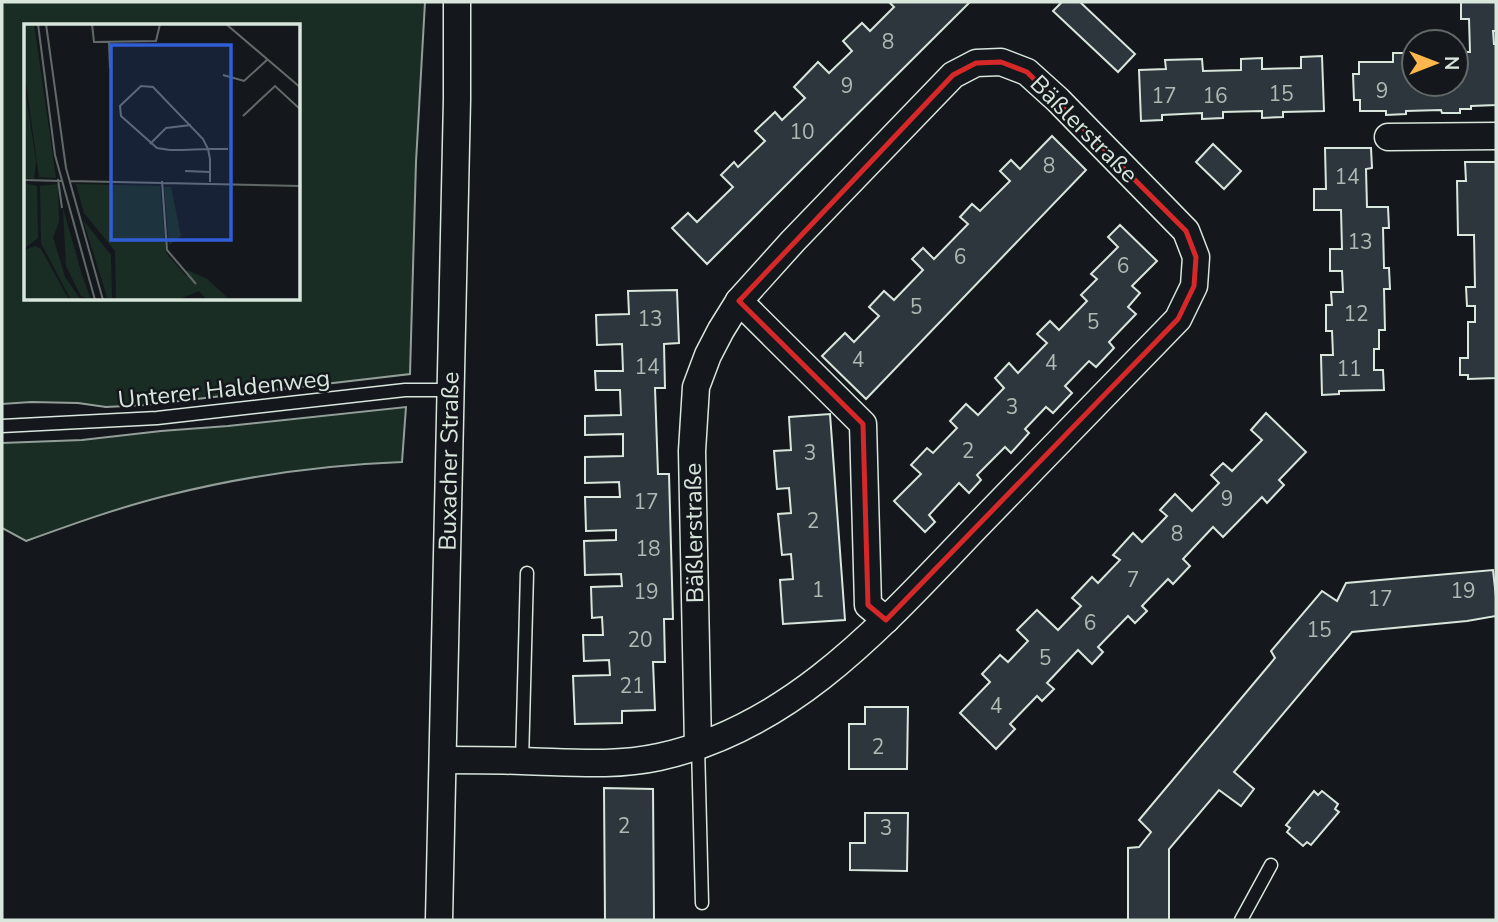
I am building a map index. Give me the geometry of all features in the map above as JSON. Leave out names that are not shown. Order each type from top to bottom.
[{"type":"street","name":"Buxacher Straße","points":[[439,920],[457,2]]},
{"type":"street","name":"Bäßlerstraße","points":[[443,760],[620,763],[659,757],[698,746],[741,729],[800,694],[886,620],[1178,319],[1194,286],[1196,257],[1186,231],[1058,100],[1027,72],[1001,62],[976,63],[953,75],[739,301],[708,355],[696,387],[692,451],[698,746]]},
{"type":"street","points":[[1388,137],[1496,136]]},
{"type":"street","points":[[739,301],[863,424],[868,605],[886,620]]},
{"type":"lane","name":"Unterer Haldenweg","points":[[2,426],[157,418],[405,390],[451,390]]},
{"type":"lane","points":[[522,761],[527,573]]},
{"type":"lane","points":[[698,746],[702,903]]},
{"type":"lane","points":[[1241,920],[1270,865]]},
{"type":"highlighted area","points":[[1001,62],[1027,72],[1186,231],[1196,257],[1194,286],[1178,319],[886,620],[868,605],[863,424],[739,301],[953,75],[976,63]]},
{"type":"green space","points":[[2,2],[425,2],[416,162],[410,374],[146,405],[106,407],[78,403],[2,404]]},
{"type":"green space","points":[[406,407],[402,462],[284,472],[226,482],[115,510],[26,541],[2,528],[2,443],[82,440]]},
{"type":"building","points":[[889,2],[970,2],[707,264],[672,228],[688,213],[697,222],[733,187],[721,175],[734,162],[738,167],[765,141],[755,131],[775,112],[782,120],[805,98],[794,87],[818,62],[829,73],[852,51],[843,41],[862,23],[870,31],[894,7]]},
{"type":"building","points":[[1062,2],[1080,2],[1135,54],[1118,72],[1053,11]]},
{"type":"building","points":[[1461,2],[1496,2],[1496,31],[1493,31],[1496,44],[1496,105],[1471,106],[1471,109],[1460,109],[1460,113],[1442,113],[1441,110],[1406,111],[1406,114],[1386,115],[1386,111],[1360,111],[1360,100],[1354,100],[1353,74],[1359,74],[1359,62],[1393,62],[1393,53],[1400,53],[1400,98],[1470,98],[1469,19],[1461,19]]},
{"type":"building","points":[[1322,56],[1324,111],[1283,112],[1283,117],[1262,118],[1262,111],[1223,112],[1223,118],[1202,119],[1202,113],[1162,115],[1162,120],[1141,121],[1139,70],[1166,69],[1165,60],[1202,59],[1203,71],[1241,70],[1241,59],[1262,58],[1262,69],[1301,68],[1301,57]]},
{"type":"building","points":[[1052,136],[1086,170],[866,399],[822,356],[845,333],[854,342],[879,316],[869,307],[884,291],[894,300],[923,270],[912,259],[923,248],[934,259],[968,224],[960,217],[972,204],[980,211],[1010,181],[1000,171],[1011,160],[1020,169]]},
{"type":"building","points":[[1213,144],[1241,171],[1224,189],[1196,162]]},
{"type":"building","points":[[1325,148],[1371,148],[1372,168],[1366,169],[1367,207],[1388,207],[1389,228],[1383,228],[1384,268],[1389,268],[1390,289],[1384,289],[1385,330],[1379,330],[1379,349],[1374,349],[1374,370],[1383,370],[1384,390],[1339,391],[1339,394],[1322,395],[1321,355],[1333,355],[1332,331],[1326,331],[1326,305],[1332,305],[1331,292],[1343,292],[1342,271],[1330,271],[1330,249],[1342,249],[1341,210],[1314,210],[1314,189],[1326,189]]},
{"type":"building","points":[[1465,162],[1496,162],[1496,378],[1468,379],[1468,375],[1460,375],[1460,358],[1468,358],[1468,322],[1475,322],[1475,306],[1467,306],[1466,287],[1475,287],[1474,235],[1458,235],[1457,181],[1466,181]]},
{"type":"building","points":[[1120,225],[1157,261],[1132,286],[1140,293],[1128,307],[1136,314],[1109,342],[1114,348],[1096,367],[1089,361],[1065,386],[1072,393],[1053,413],[1046,407],[1025,429],[1029,433],[1011,453],[1005,447],[977,475],[981,480],[969,493],[959,483],[929,515],[935,522],[925,532],[894,501],[921,474],[911,465],[927,448],[933,453],[957,428],[950,421],[966,404],[978,415],[1004,388],[995,378],[1009,363],[1018,373],[1047,343],[1037,334],[1050,321],[1059,330],[1087,301],[1081,295],[1097,279],[1091,274],[1118,247],[1108,237]]},
{"type":"building","points":[[677,290],[679,343],[664,344],[665,388],[655,388],[658,474],[669,474],[673,619],[664,619],[665,662],[653,662],[655,710],[622,711],[622,723],[575,724],[573,676],[610,675],[609,660],[584,661],[583,635],[603,635],[602,617],[592,618],[591,587],[622,586],[621,574],[585,575],[584,541],[616,540],[616,530],[586,531],[585,497],[620,497],[619,482],[585,483],[585,457],[623,456],[623,434],[585,435],[585,416],[621,415],[620,390],[596,390],[595,371],[623,371],[622,344],[597,345],[596,315],[629,314],[628,291]]},
{"type":"building","points":[[1266,413],[1306,452],[1279,480],[1284,485],[1267,503],[1262,497],[1223,537],[1213,527],[1183,559],[1190,566],[1173,584],[1168,579],[1142,606],[1147,611],[1135,623],[1128,616],[1098,647],[1103,652],[1092,664],[1078,650],[1047,683],[1054,689],[1042,701],[1037,696],[1010,724],[1015,729],[996,749],[960,713],[990,682],[982,674],[1000,655],[1008,662],[1028,641],[1017,630],[1037,610],[1058,630],[1081,606],[1072,598],[1092,577],[1098,583],[1120,560],[1113,555],[1133,533],[1142,542],[1167,516],[1160,510],[1175,494],[1192,511],[1219,483],[1211,475],[1223,463],[1232,471],[1262,440],[1251,430]]},
{"type":"building","points":[[830,414],[845,620],[783,624],[780,580],[793,579],[791,554],[782,555],[778,514],[791,513],[789,488],[777,489],[774,451],[791,450],[789,417]]},
{"type":"building","points":[[1493,570],[1496,616],[1352,632],[1234,772],[1254,789],[1241,806],[1219,790],[1169,849],[1169,920],[1128,920],[1128,848],[1139,847],[1151,832],[1139,820],[1275,658],[1271,651],[1322,591],[1337,601],[1346,583]]},
{"type":"building","points":[[865,707],[908,707],[907,769],[849,769],[849,724],[865,724]]},
{"type":"building","points":[[604,788],[653,789],[654,920],[605,920]]},
{"type":"building","points":[[1314,791],[1318,795],[1322,791],[1338,804],[1335,809],[1339,812],[1311,845],[1307,842],[1303,846],[1287,832],[1290,828],[1286,825]]},
{"type":"building","points":[[865,813],[908,813],[907,871],[850,870],[850,843],[865,843]]}]
